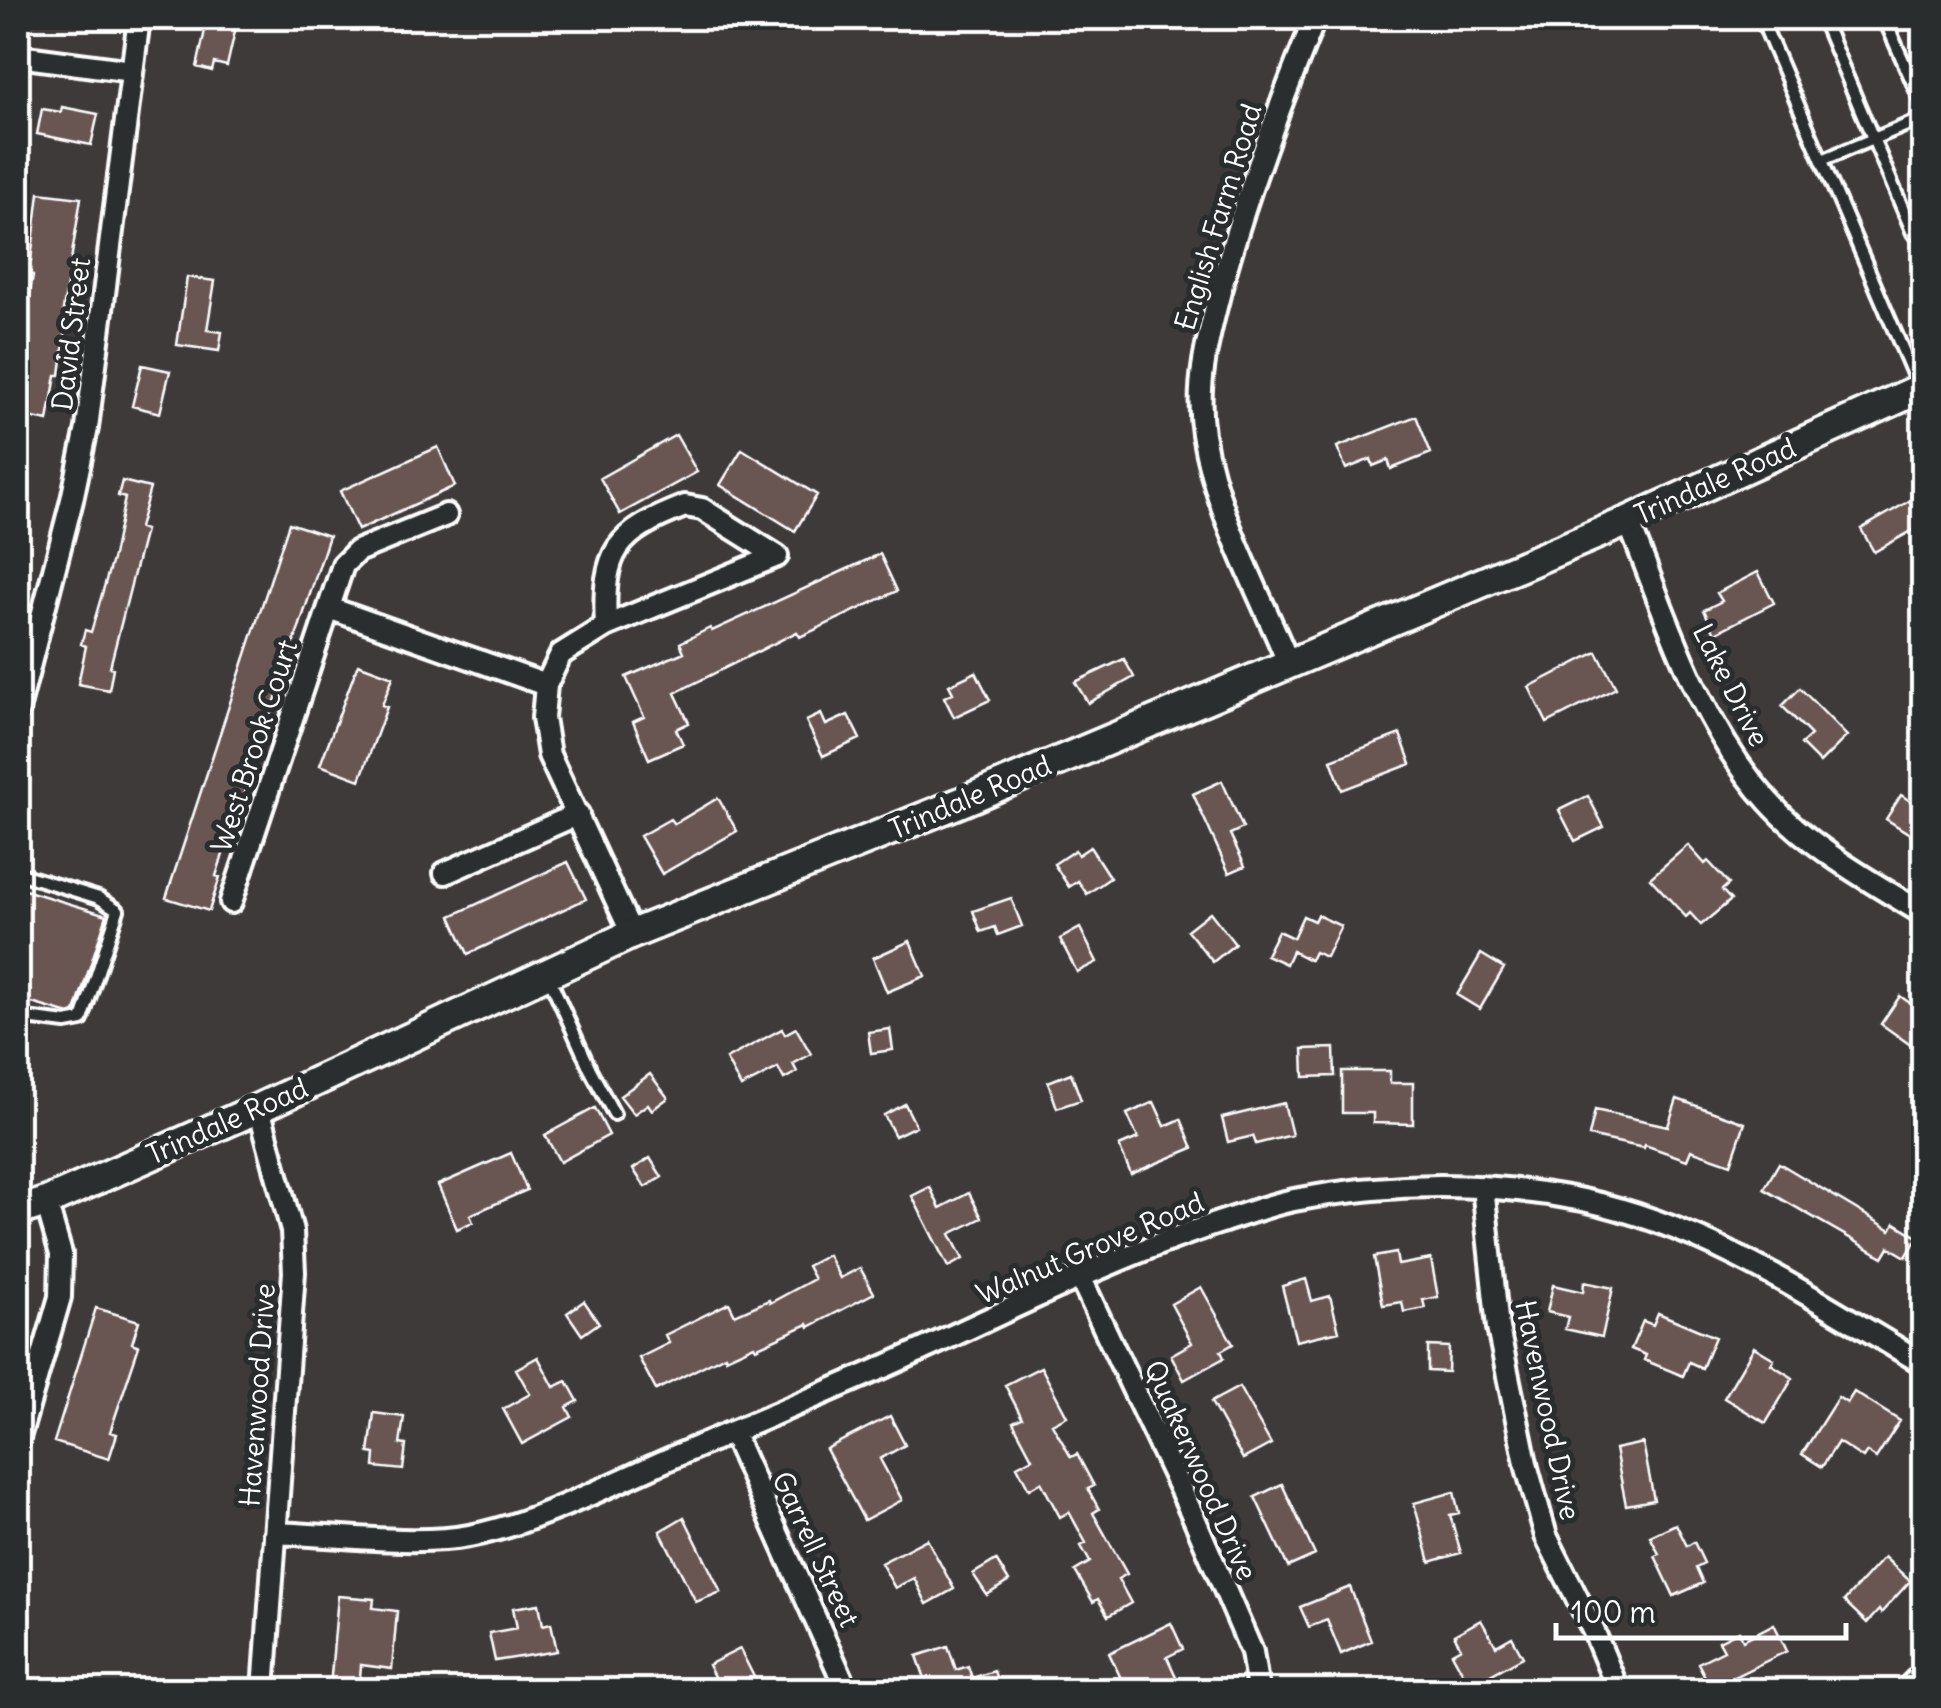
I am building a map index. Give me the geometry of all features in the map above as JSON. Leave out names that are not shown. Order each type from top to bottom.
[{"type":"main road","name":"Trindale Road","points":[[18,1211],[259,1108],[632,934],[958,803],[1628,521],[1921,388]]},
{"type":"street","name":"David Street","points":[[18,710],[87,428],[139,18]]},
{"type":"street","name":"English Farm Road","points":[[1288,662],[1210,466],[1202,431],[1201,396],[1211,326],[1229,258],[1261,157],[1315,18]]},
{"type":"street","points":[[18,56],[132,71]]},
{"type":"street","points":[[606,626],[604,594],[618,546],[633,530],[658,516],[685,506],[702,509],[777,556],[606,626],[561,654],[546,685],[543,718],[549,755],[632,934]]},
{"type":"street","name":"West Brook Court","points":[[230,902],[343,565],[357,551],[446,515]]},
{"type":"street","name":"Lake Drive","points":[[1628,521],[1694,683],[1723,742],[1769,803],[1819,847],[1924,914]]},
{"type":"street","points":[[328,608],[546,685]]},
{"type":"street","points":[[445,873],[578,814]]},
{"type":"street","name":"Havenwood Drive","points":[[259,1108],[292,1231],[294,1272],[264,1690]]},
{"type":"street","name":"Walnut Grove Road","points":[[276,1534],[417,1539],[470,1536],[504,1527],[586,1495],[1184,1234],[1292,1200],[1383,1187],[1482,1187],[1585,1201],[1656,1221],[1739,1257],[1924,1364]]},
{"type":"street","name":"Havenwood Drive","points":[[1482,1187],[1498,1328],[1527,1468],[1546,1536],[1618,1690]]},
{"type":"street","points":[[18,1440],[60,1297],[61,1254],[46,1202]]},
{"type":"street","name":"Quakerwood Drive","points":[[1080,1277],[1194,1518],[1252,1652],[1258,1690]]},
{"type":"street","name":"Garrell Street","points":[[732,1432],[848,1690]]},
{"type":"street","points":[[1906,1690],[1924,1672]]},
{"type":"lane","points":[[1761,18],[1921,388]]},
{"type":"lane","points":[[1822,18],[1913,233],[1924,230]]},
{"type":"lane","points":[[1884,18],[1924,108]]},
{"type":"lane","points":[[1822,160],[1924,118]]},
{"type":"lane","points":[[18,873],[99,898],[118,910],[82,1020],[66,1023],[18,1017]]},
{"type":"lane","points":[[547,974],[614,1114]]},
{"type":"building","points":[[215,18],[238,18],[227,66],[214,63],[212,71],[197,67],[207,21],[214,23]]},
{"type":"building","points":[[62,107],[98,114],[91,145],[37,134],[42,109],[61,112]]},
{"type":"building","points":[[39,193],[81,198],[63,310],[68,311],[60,375],[56,375],[48,421],[18,415],[18,347],[22,347],[27,318],[18,316],[18,301],[28,304],[33,275],[18,272],[18,257],[31,260]]},
{"type":"building","points":[[187,277],[215,281],[207,330],[222,332],[219,351],[177,345]]},
{"type":"building","points":[[142,365],[170,371],[160,413],[132,406]]},
{"type":"building","points":[[1416,416],[1431,453],[1391,469],[1388,460],[1373,466],[1371,459],[1346,469],[1337,447]]},
{"type":"building","points":[[676,435],[697,472],[620,514],[600,478]]},
{"type":"building","points":[[438,447],[455,486],[358,530],[340,491]]},
{"type":"building","points":[[742,449],[817,495],[795,531],[720,485]]},
{"type":"building","points":[[122,481],[150,488],[139,528],[145,530],[110,667],[113,668],[109,690],[78,684],[86,646],[81,644],[85,630],[91,632],[113,556],[125,498],[118,496]]},
{"type":"building","points":[[1911,500],[1924,524],[1874,552],[1861,529]]},
{"type":"building","points":[[289,523],[329,536],[216,876],[220,877],[209,911],[166,898]]},
{"type":"building","points":[[880,554],[897,591],[800,637],[797,632],[675,693],[689,723],[676,729],[683,744],[649,759],[633,722],[644,717],[626,677],[684,652],[680,643],[710,628],[712,631]]},
{"type":"building","points":[[1758,572],[1774,603],[1715,633],[1704,610],[1722,601],[1717,593]]},
{"type":"building","points":[[1597,652],[1616,688],[1547,723],[1529,687]]},
{"type":"building","points":[[1124,659],[1134,677],[1088,703],[1075,682]]},
{"type":"building","points":[[358,664],[393,677],[382,705],[387,707],[360,780],[320,765]]},
{"type":"building","points":[[976,672],[990,700],[954,717],[944,697],[953,693],[949,685]]},
{"type":"building","points":[[1800,688],[1847,736],[1820,763],[1801,744],[1811,735],[1782,706]]},
{"type":"building","points":[[821,714],[826,725],[848,715],[860,739],[823,756],[806,721]]},
{"type":"building","points":[[1400,734],[1411,764],[1342,790],[1331,760]]},
{"type":"building","points":[[1222,781],[1243,828],[1230,834],[1245,866],[1229,873],[1193,794]]},
{"type":"building","points":[[1901,795],[1924,810],[1924,843],[1886,819]]},
{"type":"building","points":[[1588,796],[1604,827],[1575,841],[1559,810]]},
{"type":"building","points":[[718,798],[737,831],[662,874],[640,836],[670,819],[674,824]]},
{"type":"building","points":[[1688,845],[1729,884],[1722,890],[1731,900],[1701,925],[1690,913],[1686,917],[1650,878]]},
{"type":"building","points":[[1090,847],[1110,878],[1087,894],[1078,881],[1069,887],[1054,864],[1075,850],[1078,855]]},
{"type":"building","points":[[568,862],[586,899],[468,954],[451,916]]},
{"type":"building","points":[[18,888],[107,915],[75,1012],[69,1014],[18,999]]},
{"type":"building","points":[[1011,898],[1022,926],[998,935],[995,927],[981,932],[973,911]]},
{"type":"building","points":[[1210,912],[1235,944],[1213,962],[1187,930]]},
{"type":"building","points":[[1317,915],[1341,926],[1326,957],[1314,952],[1310,960],[1292,951],[1286,964],[1266,955],[1278,931],[1293,938],[1303,916],[1314,921]]},
{"type":"building","points":[[1080,928],[1097,962],[1077,972],[1060,939]]},
{"type":"building","points":[[910,941],[925,976],[887,992],[873,958]]},
{"type":"building","points":[[1481,954],[1504,968],[1480,1009],[1457,995]]},
{"type":"building","points":[[1900,996],[1924,1013],[1924,1030],[1912,1046],[1881,1024]]},
{"type":"building","points":[[796,1028],[811,1054],[793,1064],[797,1072],[784,1079],[778,1068],[741,1087],[726,1059],[782,1029],[785,1034]]},
{"type":"building","points":[[890,1029],[893,1050],[871,1053],[868,1032]]},
{"type":"building","points":[[1334,1048],[1335,1076],[1304,1077],[1303,1049]]},
{"type":"building","points":[[1342,1071],[1390,1071],[1390,1083],[1413,1083],[1413,1124],[1373,1123],[1373,1113],[1342,1113]]},
{"type":"building","points":[[1071,1073],[1081,1100],[1057,1108],[1048,1082]]},
{"type":"building","points":[[650,1074],[668,1098],[652,1110],[648,1104],[634,1114],[620,1096]]},
{"type":"building","points":[[1677,1099],[1745,1123],[1731,1164],[1691,1150],[1687,1160],[1645,1145],[1644,1148],[1589,1136],[1595,1110],[1668,1126]]},
{"type":"building","points":[[1154,1102],[1165,1126],[1181,1119],[1193,1148],[1131,1174],[1119,1146],[1138,1138],[1127,1114]]},
{"type":"building","points":[[1284,1103],[1292,1135],[1256,1144],[1253,1136],[1228,1142],[1222,1118]]},
{"type":"building","points":[[905,1104],[916,1126],[895,1136],[884,1115]]},
{"type":"building","points":[[595,1108],[609,1135],[560,1162],[545,1135]]},
{"type":"building","points":[[511,1153],[527,1190],[470,1215],[473,1222],[457,1229],[438,1185]]},
{"type":"building","points":[[650,1158],[662,1177],[645,1187],[633,1169]]},
{"type":"building","points":[[1779,1163],[1891,1230],[1895,1223],[1918,1237],[1906,1257],[1889,1247],[1883,1257],[1764,1189]]},
{"type":"building","points":[[930,1187],[940,1208],[969,1193],[982,1218],[950,1234],[963,1259],[948,1267],[912,1196]]},
{"type":"building","points":[[1396,1253],[1398,1265],[1431,1259],[1438,1297],[1423,1300],[1425,1308],[1404,1312],[1402,1302],[1383,1305],[1374,1257]]},
{"type":"building","points":[[828,1255],[840,1278],[860,1268],[874,1293],[809,1327],[808,1324],[726,1358],[725,1355],[656,1390],[639,1358],[669,1343],[665,1335],[729,1303],[735,1315],[769,1300],[770,1303],[814,1279],[807,1266]]},
{"type":"building","points":[[1306,1279],[1312,1301],[1330,1296],[1339,1331],[1296,1341],[1282,1286]]},
{"type":"building","points":[[1584,1282],[1613,1288],[1602,1337],[1565,1329],[1568,1317],[1547,1312],[1553,1285],[1583,1292]]},
{"type":"building","points":[[1201,1287],[1233,1344],[1221,1351],[1224,1358],[1184,1380],[1171,1355],[1192,1343],[1171,1304]]},
{"type":"building","points":[[584,1301],[599,1323],[582,1335],[567,1313]]},
{"type":"building","points":[[96,1308],[139,1321],[132,1343],[139,1346],[110,1432],[117,1434],[109,1459],[54,1442]]},
{"type":"building","points":[[1658,1313],[1715,1337],[1702,1368],[1689,1362],[1683,1376],[1644,1360],[1646,1355],[1631,1349],[1643,1321],[1653,1325]]},
{"type":"building","points":[[1428,1346],[1449,1347],[1448,1372],[1428,1371]]},
{"type":"building","points":[[1754,1347],[1774,1359],[1771,1364],[1793,1378],[1766,1423],[1724,1398]]},
{"type":"building","points":[[538,1357],[554,1387],[567,1381],[578,1401],[567,1407],[572,1417],[522,1444],[503,1409],[530,1394],[516,1369]]},
{"type":"building","points":[[1041,1367],[1067,1416],[1052,1424],[1071,1457],[1077,1454],[1094,1486],[1088,1489],[1099,1509],[1093,1513],[1127,1574],[1118,1579],[1131,1603],[1108,1616],[1098,1599],[1093,1602],[1075,1571],[1090,1562],[1081,1546],[1086,1543],[1069,1512],[1060,1517],[1041,1482],[1029,1489],[1017,1466],[1032,1458],[1013,1422],[1022,1418],[1005,1385]]},
{"type":"building","points":[[1239,1387],[1271,1444],[1243,1459],[1211,1402]]},
{"type":"building","points":[[1854,1392],[1900,1421],[1876,1458],[1867,1452],[1863,1458],[1838,1442],[1822,1467],[1802,1454],[1838,1397],[1847,1403]]},
{"type":"building","points":[[374,1413],[404,1417],[400,1444],[406,1445],[403,1470],[374,1467],[375,1454],[369,1453]]},
{"type":"building","points":[[890,1416],[905,1445],[880,1459],[902,1500],[864,1520],[826,1449]]},
{"type":"building","points":[[1643,1443],[1654,1500],[1626,1505],[1615,1449]]},
{"type":"building","points":[[1282,1484],[1315,1555],[1288,1567],[1255,1497]]},
{"type":"building","points":[[1454,1492],[1459,1513],[1450,1515],[1461,1553],[1430,1562],[1414,1503]]},
{"type":"building","points":[[684,1517],[721,1592],[696,1602],[660,1531]]},
{"type":"building","points":[[1676,1524],[1687,1546],[1694,1542],[1704,1563],[1696,1567],[1703,1583],[1674,1596],[1650,1536]]},
{"type":"building","points":[[927,1539],[954,1589],[927,1604],[914,1578],[895,1588],[881,1563]]},
{"type":"building","points":[[1884,1557],[1910,1581],[1867,1623],[1844,1601]]},
{"type":"building","points":[[996,1560],[1009,1581],[987,1595],[973,1574]]},
{"type":"building","points":[[1350,1587],[1371,1641],[1341,1654],[1327,1620],[1309,1627],[1300,1607]]},
{"type":"building","points":[[338,1596],[374,1599],[373,1608],[397,1611],[392,1669],[361,1665],[359,1690],[330,1687]]},
{"type":"building","points":[[539,1604],[543,1625],[551,1623],[557,1651],[495,1661],[489,1633],[517,1628],[513,1608]]},
{"type":"building","points":[[1481,1620],[1496,1646],[1512,1637],[1523,1657],[1470,1686],[1452,1653],[1461,1648],[1454,1635]]},
{"type":"building","points":[[1171,1623],[1183,1649],[1167,1657],[1179,1683],[1162,1690],[1135,1690],[1132,1684],[1125,1687],[1109,1653]]},
{"type":"building","points":[[1774,1624],[1787,1651],[1711,1688],[1698,1663],[1724,1650],[1719,1641],[1739,1631],[1743,1640]]},
{"type":"building","points":[[948,1646],[956,1670],[968,1666],[972,1678],[994,1671],[1001,1690],[929,1690],[917,1656]]},
{"type":"building","points":[[740,1649],[758,1685],[746,1690],[721,1690],[708,1665]]}]
